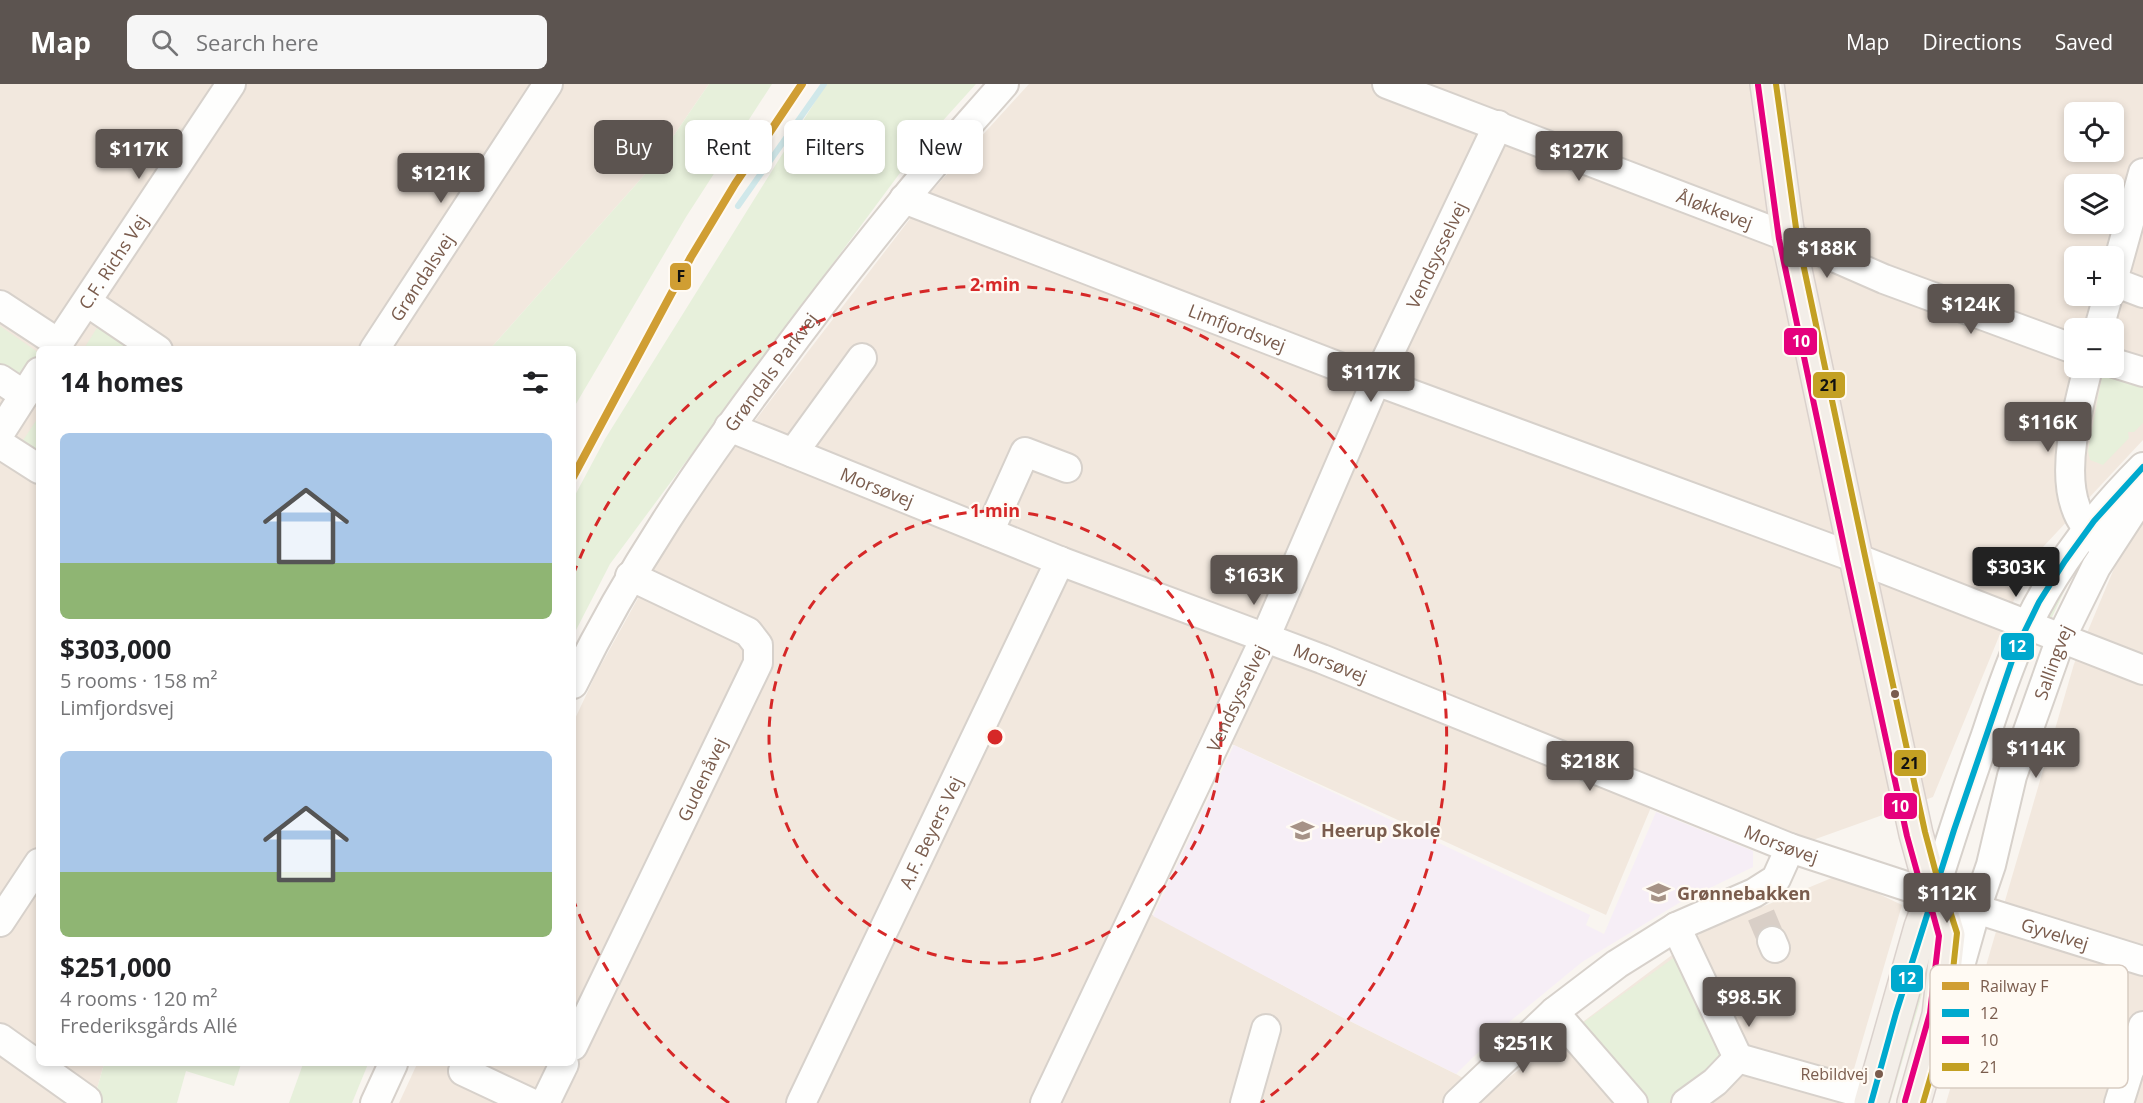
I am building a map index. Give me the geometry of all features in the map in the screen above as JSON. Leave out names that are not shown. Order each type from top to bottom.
[{"type":"main road","points":[[1767,84],[1788,237],[1911,813],[1933,895]]},
{"type":"main road","name":"Sallingvej","points":[[1933,895],[1941,911],[1948,935],[1945,965]]},
{"type":"main road","name":"Sallingvej","points":[[1871,1099],[1921,927],[1933,895]]},
{"type":"main road","name":"Sallingvej","points":[[1914,1103],[1930,1047]]},
{"type":"street","name":"C.F. Richs Vej","points":[[56,346],[231,84]]},
{"type":"street","name":"Grøndalsvej","points":[[377,346],[548,84]]},
{"type":"street","name":"Grøndals Parkvej","points":[[576,678],[630,576],[676,503],[729,427],[904,199],[1004,84]]},
{"type":"street","name":"Åløkkevej","points":[[1387,84],[1788,237],[1884,279],[2064,345]]},
{"type":"street","name":"Vendsysselvej","points":[[1045,1103],[1265,638],[1376,381],[1497,125]]},
{"type":"street","points":[[2123,246],[2143,173]]},
{"type":"street","name":"Limfjordsvej","points":[[904,199],[1376,381],[1856,558],[2143,670]]},
{"type":"street","points":[[2124,286],[2143,293]]},
{"type":"street","points":[[87,302],[152,346]]},
{"type":"street","points":[[0,305],[56,346]]},
{"type":"street","points":[[793,453],[862,358]]},
{"type":"street","points":[[2124,366],[2143,372]]},
{"type":"street","points":[[2086,378],[2076,418],[2069,469],[2075,508],[2098,540]]},
{"type":"street","points":[[0,379],[31,383],[0,433]]},
{"type":"street","name":"Morsøvej","points":[[729,427],[1060,561],[1265,638],[1790,848],[1933,895]]},
{"type":"street","points":[[0,444],[36,467]]},
{"type":"street","points":[[989,532],[1025,452],[1067,468]]},
{"type":"street","name":"Sallingvej","points":[[1960,965],[1990,865],[2012,776],[2061,638],[2096,567],[2098,540],[2116,493],[2143,467]]},
{"type":"street","name":"Sallingvej","points":[[1933,895],[1999,696],[2028,624],[2060,570],[2098,540],[2143,495]]},
{"type":"street","name":"A.F. Beyers Vej","points":[[801,1103],[1060,561]]},
{"type":"street","name":"Gudenåvej","points":[[576,1040],[758,663],[758,645],[748,632],[630,576]]},
{"type":"street","points":[[1458,1103],[1554,1012],[1617,964],[1676,927],[1758,904],[1776,879],[1790,848]]},
{"type":"street","points":[[0,922],[36,868]]},
{"type":"street","name":"Gyvelvej","points":[[1933,895],[2143,961]]},
{"type":"street","points":[[1676,927],[1738,1058],[1715,1082],[1686,1103]]},
{"type":"street","points":[[1554,1012],[1633,1103]]},
{"type":"street","points":[[2128,1075],[2143,1026]]},
{"type":"street","points":[[1245,1103],[1266,1029]]},
{"type":"street","points":[[0,1038],[36,1064]]},
{"type":"street","name":"Sallingvej","points":[[1738,1058],[1871,1099]]},
{"type":"street","points":[[39,1066],[87,1100],[87,1103]]},
{"type":"street","points":[[375,1103],[392,1066]]},
{"type":"street","points":[[545,1103],[563,1066]]},
{"type":"street","points":[[463,1071],[531,1103]]},
{"type":"street","points":[[2119,1103],[2124,1088]]},
{"type":"shaded area","points":[[0,84],[709,84],[673,137],[673,120],[594,120],[594,174],[645,174],[493,346],[36,346],[36,1066],[103,1066],[93,1103],[0,1103]]},
{"type":"shaded area","points":[[1029,84],[2143,84],[2143,440],[2030,561],[1933,797],[1810,841],[1662,781],[1606,915],[1203,731],[1125,900],[1488,1093],[1704,931],[1839,875],[1902,905],[1844,1103],[399,1103],[416,1066],[576,1066],[576,717],[596,674],[688,508],[929,194],[947,174],[983,174],[983,135]]},
{"type":"shaded area","points":[[2143,514],[2143,1103],[1946,1103],[1950,1088],[2128,1088],[2128,965],[1986,965],[2074,664],[2131,528]]},
{"type":"shaded area","name":"Heerup Skole","points":[[1234,745],[1590,915],[1586,925],[1604,934],[1656,812],[1753,851],[1753,867],[1679,903],[1582,962],[1508,1023],[1456,1074],[1338,1015],[1153,916]]},
{"type":"green space","points":[[709,84],[772,84],[749,120],[685,120],[685,174],[714,174],[576,404],[576,346],[493,346],[645,174],[673,174],[673,137]]},
{"type":"green space","points":[[826,84],[976,84],[943,120],[897,120],[897,174],[899,174],[610,564],[576,630],[576,493],[605,439],[784,151],[784,174],[885,174],[885,120],[804,120]]},
{"type":"green space","points":[[100,323],[136,346],[86,346]]},
{"type":"green space","points":[[0,326],[36,351],[36,360],[22,381],[0,367]]},
{"type":"green space","points":[[2102,378],[2121,378],[2143,386],[2143,423],[2134,432],[2128,432],[2129,438],[2103,465],[2090,460],[2088,451]]},
{"type":"green space","points":[[36,421],[36,459],[18,448]]},
{"type":"green space","points":[[2077,564],[2052,617],[2048,617],[2048,609]]},
{"type":"green space","points":[[1932,947],[1928,974],[1890,1103],[1880,1103]]},
{"type":"green space","points":[[1679,954],[1734,1059],[1668,1103],[1638,1103],[1577,1027]]},
{"type":"green space","points":[[103,1066],[240,1066],[234,1086],[186,1071],[177,1103],[93,1103]]},
{"type":"green space","points":[[302,1066],[367,1066],[352,1103],[289,1103]]},
{"type":"waterway","points":[[738,206],[824,84]]},
{"type":"tunnel","points":[[1761,915],[1772,941]]},
{"type":"rail line","name":"F","points":[[576,471],[691,257],[735,184],[802,84]]},
{"type":"transit line","name":"21","points":[[1776,84],[1797,235],[1865,556],[1925,832],[1941,892],[1957,933],[1954,965]]},
{"type":"transit line","name":"10","points":[[1758,85],[1779,239],[1907,836],[1924,897],[1933,914],[1939,936],[1936,965]]},
{"type":"transit line","name":"12","points":[[1871,1103],[1896,1013],[1954,830],[2016,649],[2039,602],[2065,561],[2094,521],[2143,467]]},
{"type":"transit line","name":"10","points":[[1905,1101],[1930,1013]]},
{"type":"transit line","name":"21","points":[[1923,1103],[1930,1079]]},
{"type":"place","name":"Heerup Skole","points":[[1303,830]]},
{"type":"place","name":"Grønnebakken","points":[[1659,893]]},
{"type":"place","name":"Rebildvej","points":[[1879,1074]]}]
